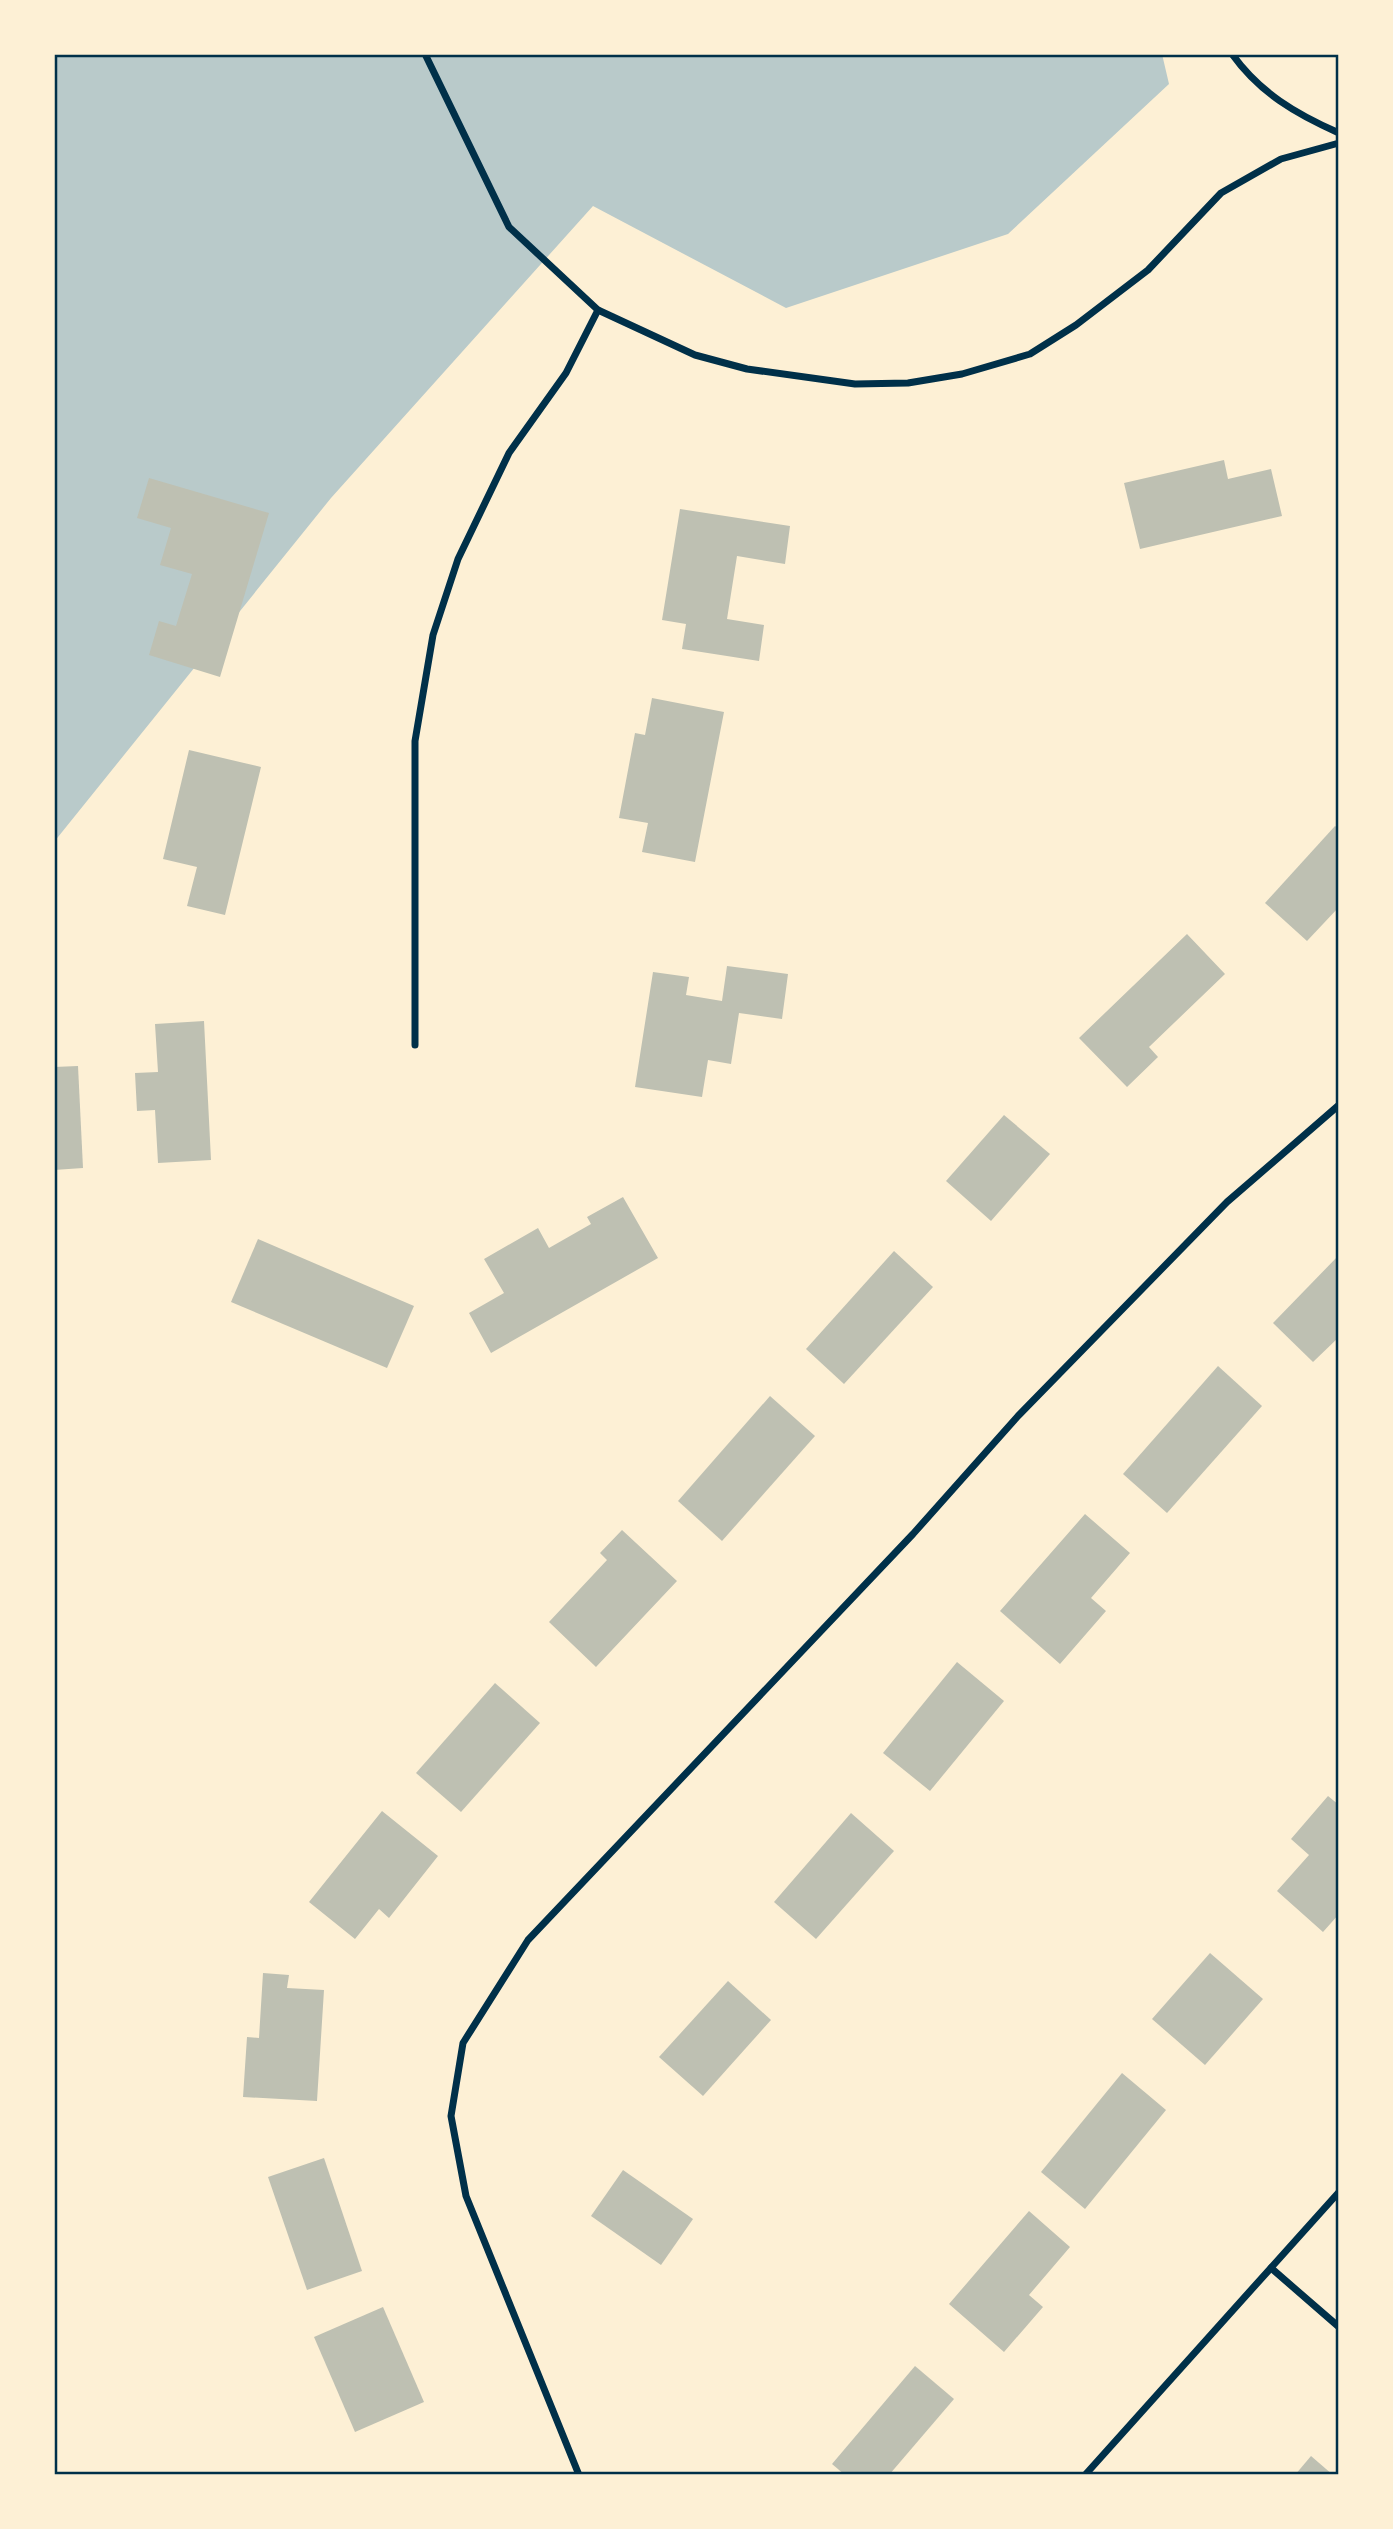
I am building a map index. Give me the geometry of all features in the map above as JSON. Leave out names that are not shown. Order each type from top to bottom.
[{"type":"street","points":[[425,54],[509,227],[598,310],[695,355],[747,369],[855,384],[908,383],[962,374],[1030,354],[1076,325],[1147,270],[1221,192],[1281,159],[1339,143]]},
{"type":"street","points":[[1232,54],[1261,87],[1281,104],[1339,133]]},
{"type":"street","points":[[415,1045],[415,741],[433,635],[458,559],[509,453],[566,373],[598,310]]},
{"type":"street","points":[[579,2475],[466,2196],[451,2116],[463,2043],[528,1940],[913,1534],[1028,1406],[1227,1202],[1339,1105]]},
{"type":"street","points":[[1085,2475],[1339,2192]]},
{"type":"street","points":[[1271,2268],[1339,2326]]},
{"type":"shaded area","points":[[54,54],[1162,54],[1169,84],[1008,234],[786,308],[593,206],[331,498],[54,842]]},
{"type":"building","points":[[1224,460],[1228,479],[1271,469],[1282,516],[1140,549],[1124,483]]},
{"type":"building","points":[[149,478],[269,513],[220,677],[149,655],[159,621],[176,626],[192,574],[160,565],[171,528],[137,518]]},
{"type":"building","points":[[680,509],[790,526],[785,564],[737,556],[727,619],[764,625],[759,661],[682,649],[686,624],[662,620]]},
{"type":"building","points":[[652,698],[724,712],[695,862],[642,852],[648,823],[619,818],[635,733],[645,735]]},
{"type":"building","points":[[189,750],[261,767],[225,915],[187,906],[197,867],[163,859]]},
{"type":"building","points":[[1335,826],[1339,829],[1339,907],[1307,941],[1265,903]]},
{"type":"building","points":[[1187,934],[1225,974],[1149,1047],[1158,1057],[1127,1087],[1079,1038]]},
{"type":"building","points":[[727,966],[788,974],[782,1019],[739,1013],[731,1064],[708,1060],[702,1097],[635,1087],[653,972],[689,977],[686,995],[722,1001]]},
{"type":"building","points":[[204,1021],[211,1160],[158,1163],[155,1110],[137,1111],[135,1073],[158,1072],[155,1024]]},
{"type":"building","points":[[78,1066],[83,1168],[54,1170],[54,1067]]},
{"type":"building","points":[[1004,1115],[1050,1154],[991,1221],[946,1181]]},
{"type":"building","points":[[623,1197],[658,1258],[491,1353],[469,1313],[504,1293],[484,1259],[538,1228],[549,1248],[591,1224],[587,1217]]},
{"type":"building","points":[[258,1239],[414,1306],[387,1368],[231,1302]]},
{"type":"building","points":[[894,1251],[933,1287],[844,1384],[806,1349]]},
{"type":"building","points":[[1339,1255],[1339,1337],[1313,1362],[1273,1323]]},
{"type":"building","points":[[1218,1366],[1262,1406],[1167,1513],[1123,1474]]},
{"type":"building","points":[[770,1396],[815,1436],[722,1541],[678,1501]]},
{"type":"building","points":[[1085,1514],[1130,1553],[1091,1598],[1106,1611],[1060,1664],[1000,1611]]},
{"type":"building","points":[[622,1530],[677,1581],[596,1667],[549,1622],[607,1560],[600,1553]]},
{"type":"building","points":[[957,1662],[1004,1701],[930,1791],[883,1753]]},
{"type":"building","points":[[495,1683],[540,1723],[461,1812],[416,1773]]},
{"type":"building","points":[[1328,1796],[1339,1805],[1339,1914],[1323,1932],[1277,1891],[1309,1855],[1291,1839]]},
{"type":"building","points":[[382,1811],[438,1856],[389,1918],[379,1909],[355,1939],[309,1902]]},
{"type":"building","points":[[851,1813],[894,1851],[816,1939],[774,1902]]},
{"type":"building","points":[[1210,1953],[1263,1999],[1205,2065],[1152,2019]]},
{"type":"building","points":[[263,1973],[289,1975],[287,1988],[324,1990],[317,2101],[243,2097],[247,2037],[259,2038]]},
{"type":"building","points":[[728,1981],[771,2020],[703,2096],[659,2057]]},
{"type":"building","points":[[1122,2073],[1166,2110],[1085,2209],[1041,2172]]},
{"type":"building","points":[[324,2158],[362,2271],[307,2290],[268,2177]]},
{"type":"building","points":[[623,2170],[693,2219],[661,2265],[591,2216]]},
{"type":"building","points":[[1029,2211],[1070,2247],[1029,2295],[1043,2307],[1004,2352],[949,2304]]},
{"type":"building","points":[[383,2307],[424,2402],[355,2432],[314,2337]]},
{"type":"building","points":[[915,2366],[954,2399],[889,2475],[845,2475],[832,2464]]},
{"type":"building","points":[[1311,2456],[1333,2475],[1295,2475]]}]
